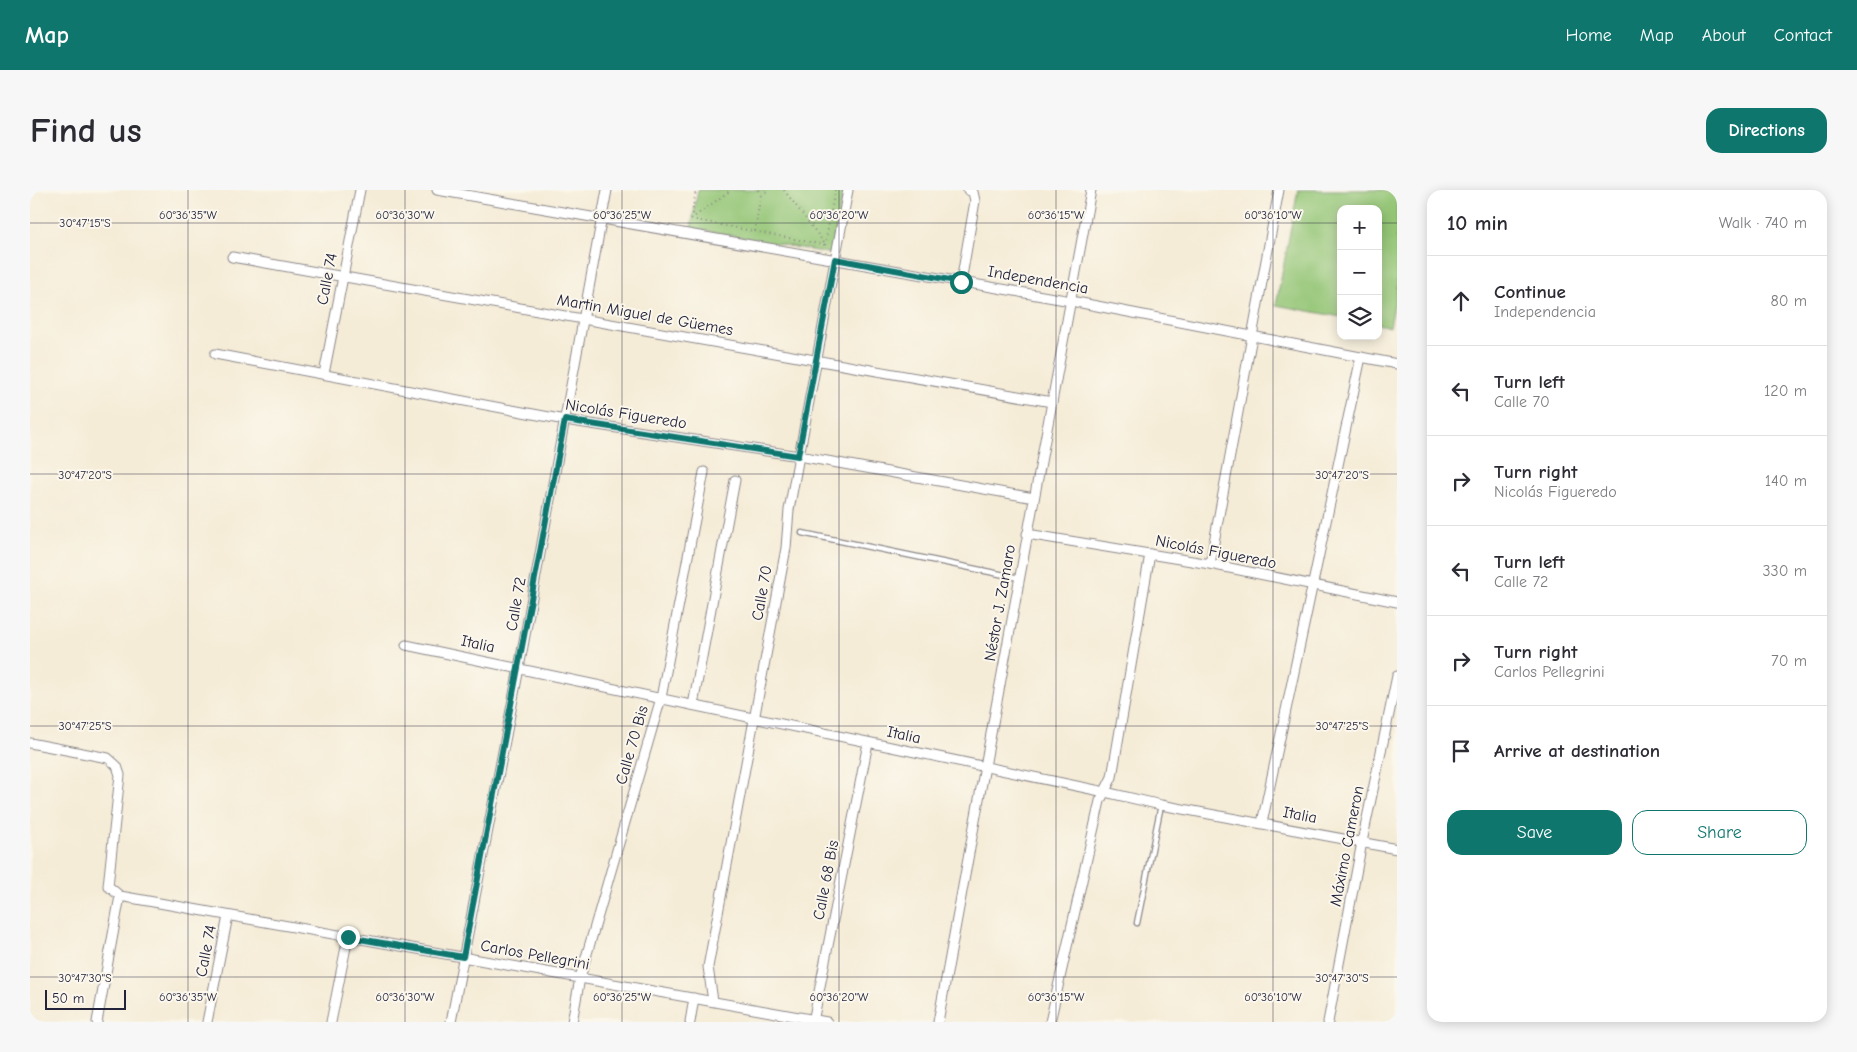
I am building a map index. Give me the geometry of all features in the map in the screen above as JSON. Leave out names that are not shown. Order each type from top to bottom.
[{"type":"street","name":"Calle 74","points":[[324,374],[360,190]]},
{"type":"street","name":"Independencia","points":[[437,190],[1071,301],[1397,364]]},
{"type":"street","name":"Calle 72","points":[[451,1022],[519,668],[607,190]]},
{"type":"street","name":"Calle 70","points":[[713,1001],[708,966],[788,534],[798,456],[848,190]]},
{"type":"street","name":"Néstor J. Zamaro","points":[[938,1022],[1091,190]]},
{"type":"street","points":[[1210,564],[1279,190]]},
{"type":"street","points":[[961,282],[975,202],[971,191]]},
{"type":"street","name":"Martin Miguel de Güemes","points":[[232,257],[1052,402]]},
{"type":"street","name":"Nicolás Figueredo","points":[[215,354],[565,420],[798,456],[1034,498]]},
{"type":"street","points":[[1262,823],[1360,357]]},
{"type":"street","name":"Calle 70 Bis","points":[[572,1022],[580,978],[661,698],[704,472]]},
{"type":"street","points":[[693,705],[735,480]]},
{"type":"street","name":"Nicolás Figueredo","points":[[1028,534],[1210,564],[1397,602]]},
{"type":"street","points":[[1050,1022],[1100,801],[1112,777],[1150,554]]},
{"type":"street","name":"Italia","points":[[406,645],[1161,805],[1397,849]]},
{"type":"street","name":"Máximo Cameron","points":[[1328,1022],[1362,842],[1397,676]]},
{"type":"street","points":[[30,743],[108,758],[117,766],[120,775],[108,886],[120,896],[97,1022]]},
{"type":"street","name":"Calle 68 Bis","points":[[813,1021],[868,743]]},
{"type":"street","name":"Carlos Pellegrini","points":[[120,896],[827,1022]]},
{"type":"street","name":"Calle 74","points":[[207,1022],[228,916]]},
{"type":"street","points":[[331,1022],[348,937]]},
{"type":"street","points":[[690,1022],[694,998]]},
{"type":"lane","points":[[802,533],[1019,578]]},
{"type":"lane","points":[[1137,923],[1161,805]]},
{"type":"path","points":[[691,219],[696,190]]},
{"type":"path","points":[[691,219],[732,190]]},
{"type":"path","points":[[755,231],[761,194],[758,190]]},
{"type":"path","points":[[761,194],[769,190]]},
{"type":"path","points":[[784,190],[825,245]]},
{"type":"path","points":[[825,245],[835,190]]},
{"type":"path","points":[[691,219],[825,245]]},
{"type":"green space","points":[[698,190],[843,190],[832,254],[691,228]]},
{"type":"green space","points":[[1298,190],[1397,190],[1397,289],[1390,327],[1382,325],[1382,205],[1337,205],[1337,316],[1276,305]]},
{"type":"route","points":[[348,937],[463,957],[565,420],[798,456],[835,259],[961,282]]}]
